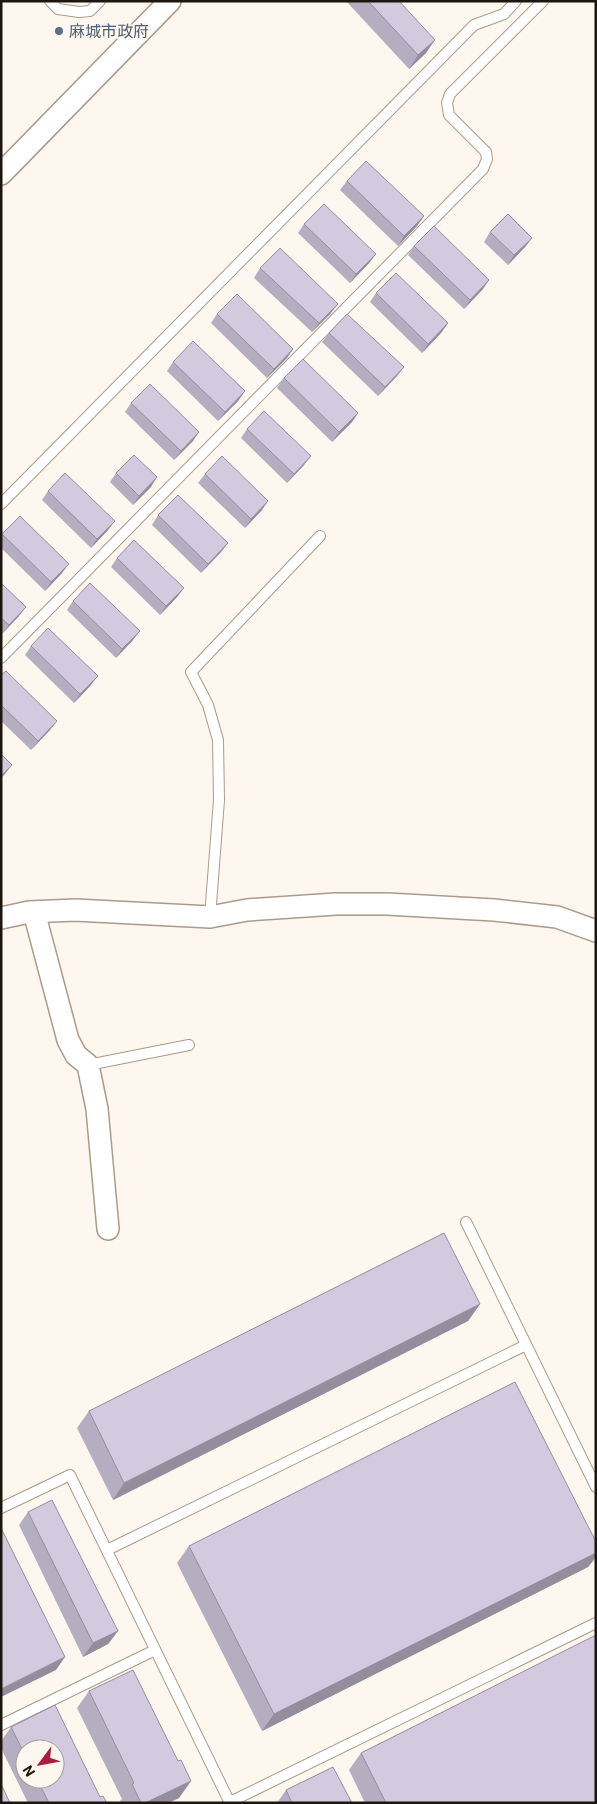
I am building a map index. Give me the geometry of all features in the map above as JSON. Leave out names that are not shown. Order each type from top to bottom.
[{"type":"street","points":[[1,174],[170,1]]},
{"type":"street","points":[[1,918],[34,912],[75,910],[210,917],[257,910],[336,904],[387,904],[494,910],[557,917],[596,931]]},
{"type":"street","points":[[34,912],[68,1040],[76,1055],[88,1065],[96,1109],[108,1229]]},
{"type":"lane","points":[[50,1],[58,9],[79,12],[90,10],[100,1]]},
{"type":"lane","points":[[1,504],[474,25],[504,14],[516,1]]},
{"type":"lane","points":[[1,658],[483,169],[487,159],[486,152],[449,115],[447,103],[450,94],[544,1]]},
{"type":"lane","points":[[210,917],[219,800],[218,740],[208,705],[191,672],[320,536]]},
{"type":"lane","points":[[88,1065],[189,1045]]},
{"type":"lane","points":[[466,1222],[596,1487]]},
{"type":"lane","points":[[107,1550],[526,1345]]},
{"type":"lane","points":[[1,1508],[70,1475],[229,1802],[596,1623]]},
{"type":"lane","points":[[1,1725],[155,1650]]},
{"type":"building","points":[[368,1],[399,1],[435,40],[418,55]]},
{"type":"building","points":[[366,161],[424,216],[404,236],[347,181]]},
{"type":"building","points":[[324,204],[376,254],[356,274],[304,224]]},
{"type":"building","points":[[508,214],[532,238],[514,255],[490,232]]},
{"type":"building","points":[[434,226],[489,280],[470,300],[414,246]]},
{"type":"building","points":[[280,248],[338,304],[319,323],[260,268]]},
{"type":"building","points":[[396,273],[448,323],[428,344],[376,293]]},
{"type":"building","points":[[237,294],[293,349],[274,369],[217,314]]},
{"type":"building","points":[[347,314],[404,367],[385,387],[329,333]]},
{"type":"building","points":[[193,341],[245,391],[225,412],[173,362]]},
{"type":"building","points":[[303,359],[358,413],[339,432],[284,378]]},
{"type":"building","points":[[150,384],[199,432],[181,451],[131,403]]},
{"type":"building","points":[[264,411],[311,456],[294,474],[247,429]]},
{"type":"building","points":[[134,455],[157,477],[139,496],[116,473]]},
{"type":"building","points":[[222,456],[268,501],[251,519],[205,474]]},
{"type":"building","points":[[65,473],[115,521],[97,539],[48,491]]},
{"type":"building","points":[[178,495],[228,543],[208,564],[158,515]]},
{"type":"building","points":[[20,516],[69,564],[51,582],[2,534]]},
{"type":"building","points":[[134,540],[184,588],[166,606],[117,558]]},
{"type":"building","points":[[1,583],[26,607],[9,625],[1,618]]},
{"type":"building","points":[[90,583],[140,631],[122,649],[73,601]]},
{"type":"building","points":[[48,628],[98,676],[80,694],[31,646]]},
{"type":"building","points":[[6,671],[57,721],[38,741],[1,705],[1,675]]},
{"type":"building","points":[[1,754],[12,765],[1,776]]},
{"type":"building","points":[[444,1233],[480,1304],[124,1483],[89,1411]]},
{"type":"building","points":[[515,1382],[596,1542],[596,1553],[274,1714],[189,1546]]},
{"type":"building","points":[[52,1500],[118,1631],[93,1643],[28,1512]]},
{"type":"building","points":[[1,1528],[65,1657],[1,1689]]},
{"type":"building","points":[[596,1635],[596,1803],[386,1803],[361,1753]]},
{"type":"building","points":[[133,1670],[178,1761],[181,1760],[191,1781],[145,1803],[141,1803],[132,1784],[134,1783],[89,1691]]},
{"type":"building","points":[[55,1705],[100,1797],[103,1796],[107,1803],[49,1803],[42,1789],[65,1789],[65,1739],[17,1739],[11,1727]]},
{"type":"building","points":[[333,1767],[352,1803],[292,1803],[286,1790]]},
{"type":"building","points":[[1,1784],[10,1803],[1,1803]]},
{"type":"place","name":"麻城市政府","points":[[59,31]]}]
